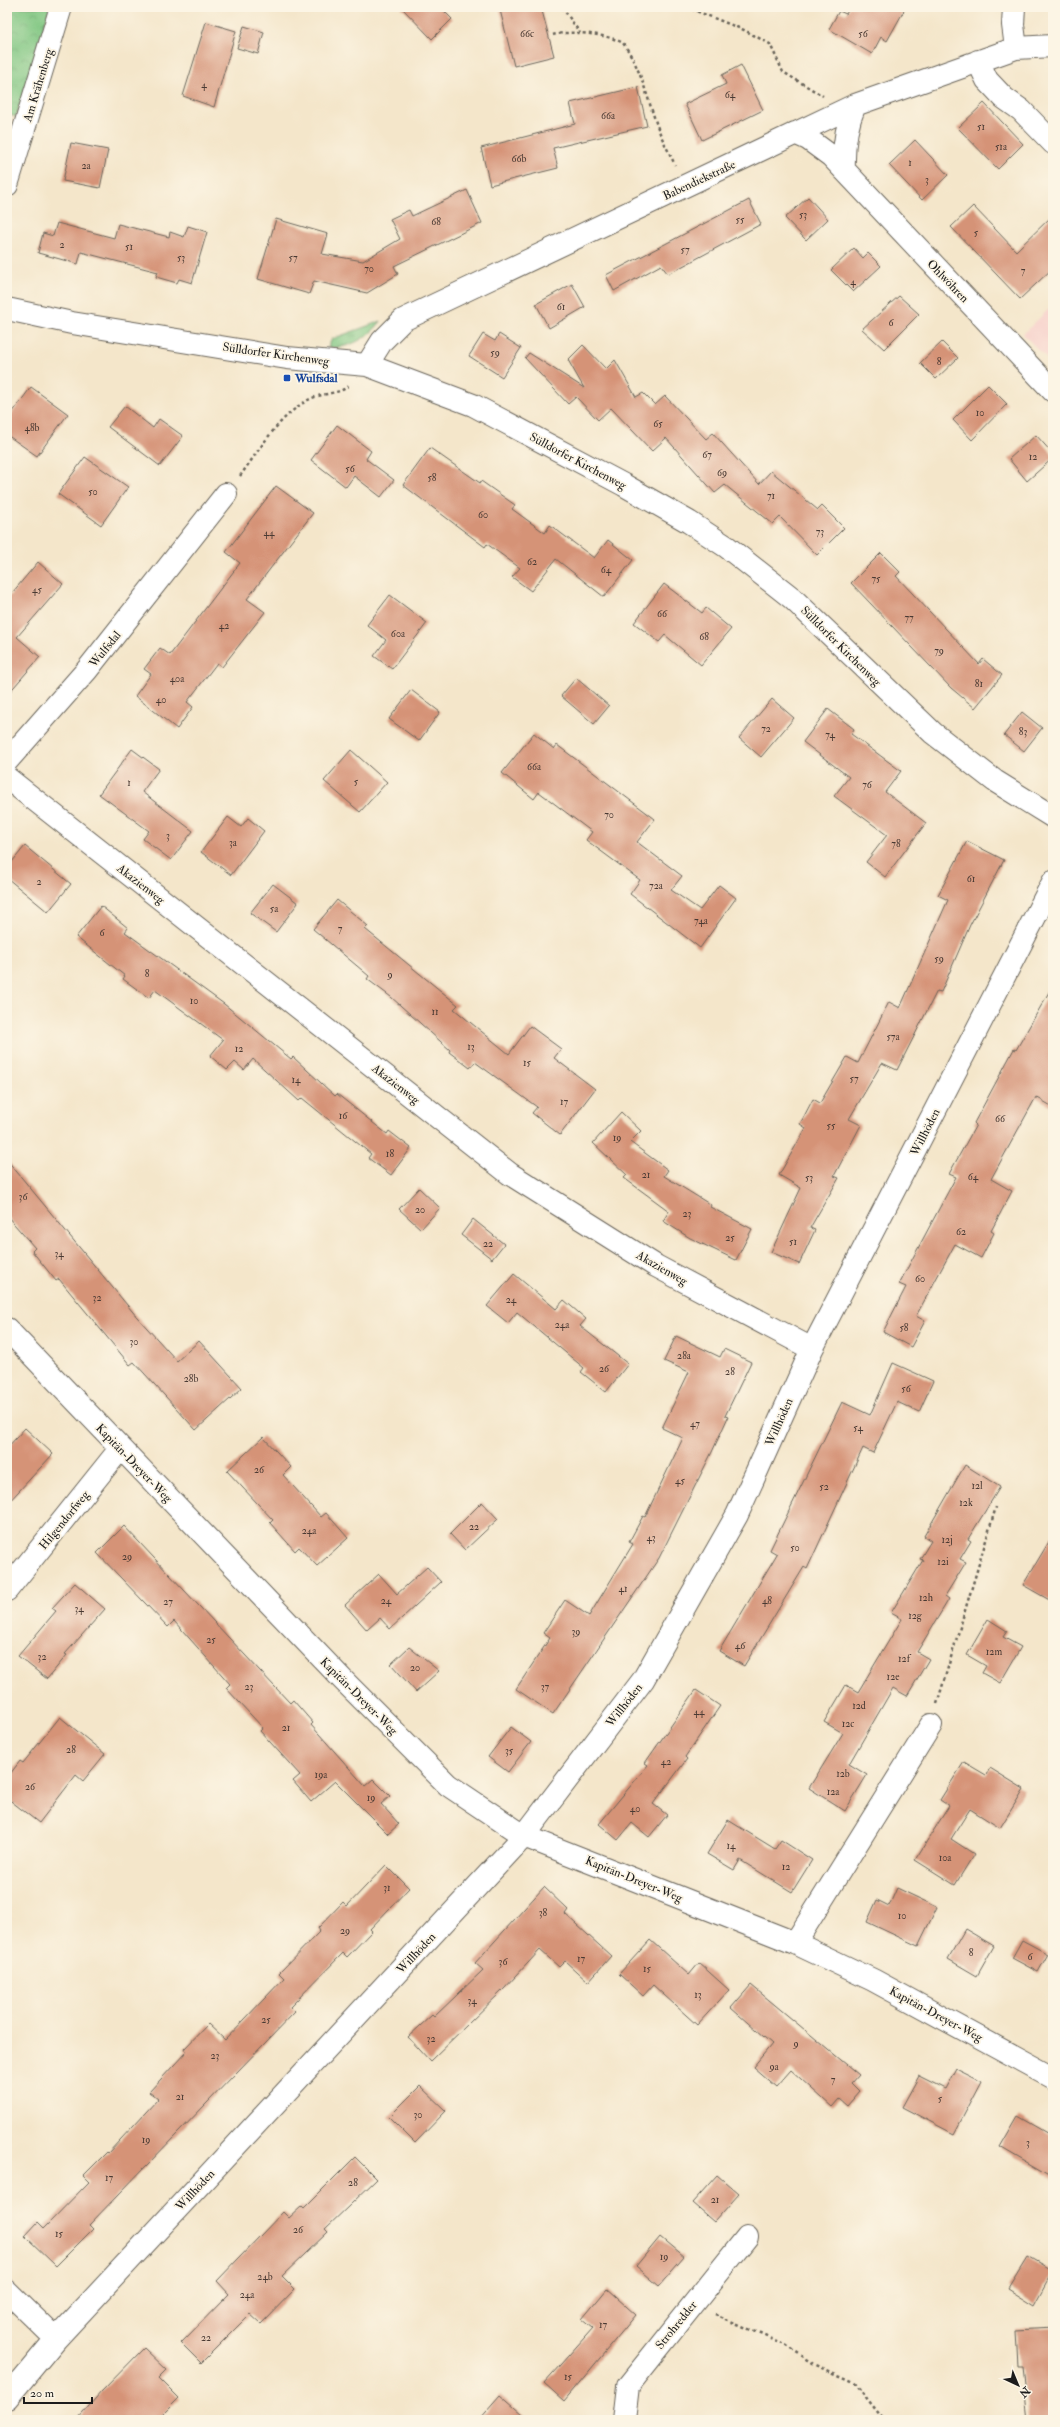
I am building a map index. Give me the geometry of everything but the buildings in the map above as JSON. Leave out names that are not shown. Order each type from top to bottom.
[{"type":"street","name":"Am Krähenberg","points":[[7,185],[61,7]]},
{"type":"street","points":[[1014,7],[1013,26],[1016,48]]},
{"type":"street","name":"Babendiekstraße","points":[[367,365],[382,342],[403,320],[795,133],[856,105],[978,60],[1016,48],[1053,46]]},
{"type":"street","points":[[978,60],[987,80],[1004,98],[1021,110],[1053,143]]},
{"type":"street","points":[[844,170],[843,151],[848,122],[856,105]]},
{"type":"street","name":"Ohlwöhren","points":[[795,133],[819,146],[844,170],[1053,390]]},
{"type":"street","name":"Sülldorfer Kirchenweg","points":[[7,309],[72,323],[287,358],[367,365],[473,405],[624,485],[696,526],[752,566],[792,598],[932,733],[995,781],[1053,817]]},
{"type":"street","name":"Wulfsdal","points":[[7,761],[88,670],[226,494]]},
{"type":"street","name":"Akazienweg","points":[[7,778],[510,1174],[656,1266],[812,1348]]},
{"type":"street","name":"Willhöden","points":[[7,2398],[56,2339],[524,1836],[643,1680],[737,1515],[812,1348],[1053,882]]},
{"type":"street","name":"Kapitän-Dreyer-Weg","points":[[7,1329],[120,1449],[343,1680],[448,1785],[524,1836],[795,1943],[873,1980],[1053,2078]]},
{"type":"street","name":"Hilgendorfweg","points":[[7,1590],[120,1449]]},
{"type":"street","points":[[795,1943],[931,1725]]},
{"type":"street","name":"Strohredder","points":[[624,2420],[628,2386],[748,2237]]},
{"type":"street","points":[[7,2290],[56,2339]]},
{"type":"path","points":[[562,7],[580,33]]},
{"type":"path","points":[[686,7],[744,30],[770,44],[783,72],[826,98]]},
{"type":"path","points":[[553,34],[564,31],[619,40],[629,51],[644,85],[660,132],[676,166]]},
{"type":"path","points":[[226,494],[277,426],[292,411],[322,394],[346,388],[367,365]]},
{"type":"path","points":[[931,1725],[996,1506]]},
{"type":"path","points":[[693,2304],[787,2346],[816,2366],[854,2382],[884,2420]]},
{"type":"shaded area","points":[[1053,305],[1053,365],[1023,334]]},
{"type":"green space","points":[[7,7],[50,7],[16,117],[10,115],[7,126]]},
{"type":"green space","points":[[381,321],[371,332],[358,341],[343,346],[328,347],[332,339]]},
{"type":"place","name":"Wulfsdal","points":[[287,378]]}]
